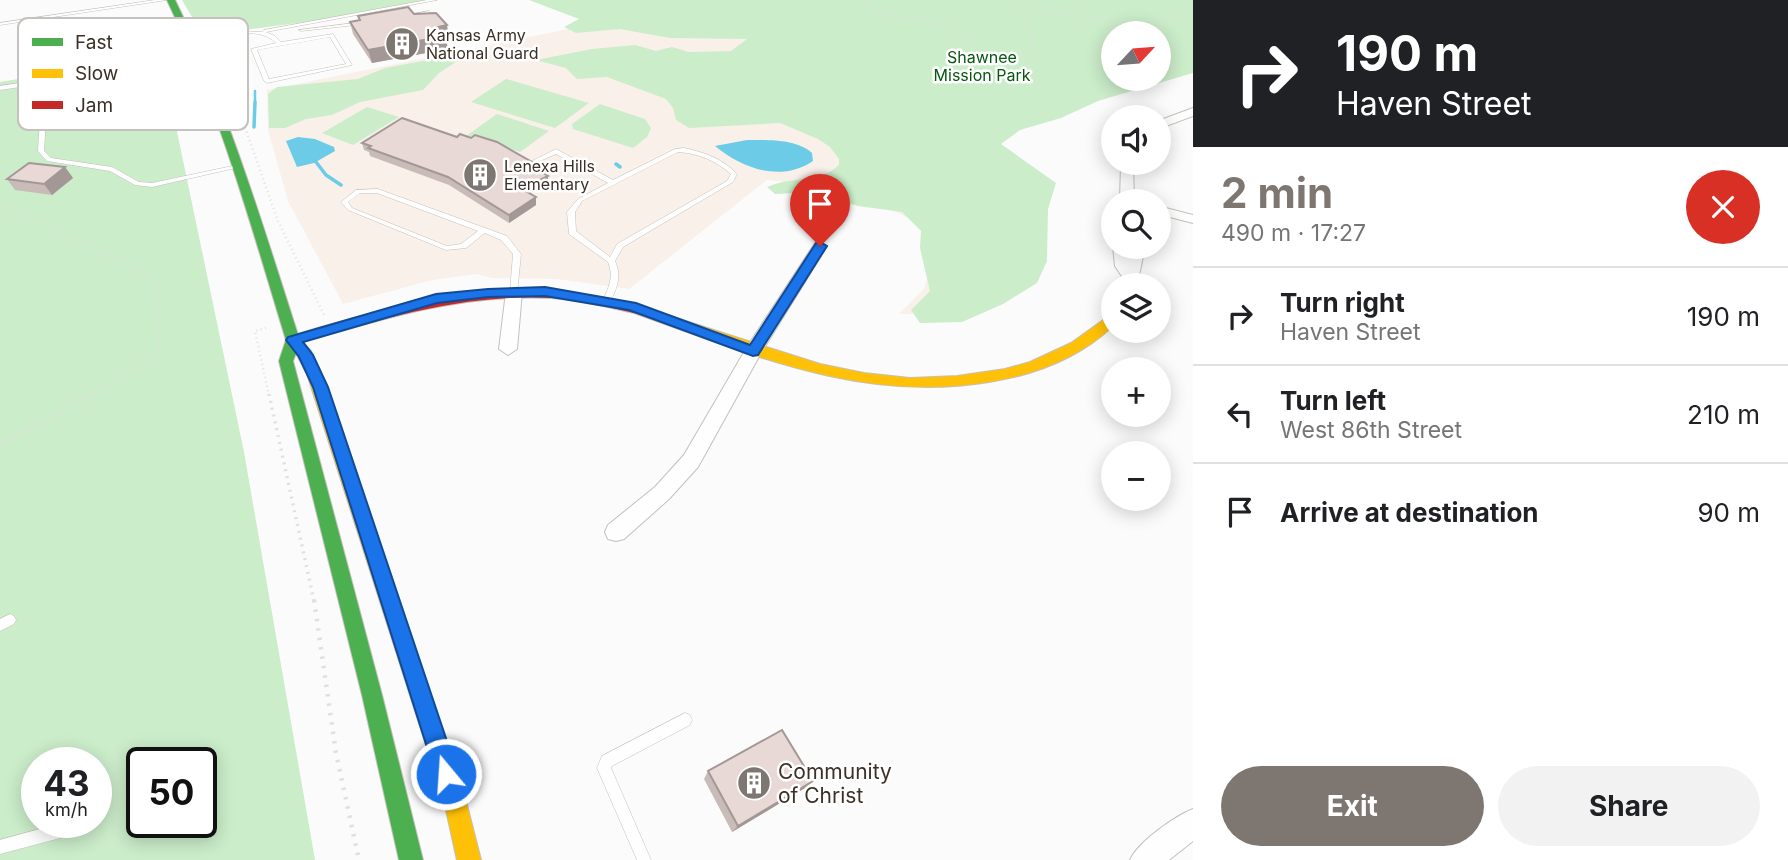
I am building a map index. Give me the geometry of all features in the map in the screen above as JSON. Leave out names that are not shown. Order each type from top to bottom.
[{"type":"main road","points":[[168,0],[181,18]]},
{"type":"main road","points":[[225,130],[293,340],[306,355],[320,387],[455,801],[469,860]]},
{"type":"main road","points":[[293,340],[423,302],[471,294],[545,292],[607,300],[649,312],[753,351],[831,374],[896,383],[940,384],[1004,375],[1049,361],[1083,344],[1101,328]]},
{"type":"main road","points":[[293,340],[286,361],[369,682],[411,860]]},
{"type":"street","points":[[1171,120],[1193,112]]},
{"type":"street","points":[[1171,213],[1193,219]]},
{"type":"street","points":[[616,532],[662,493],[691,461],[753,351],[820,246]]},
{"type":"street","points":[[508,349],[514,292]]},
{"type":"street","points":[[1145,860],[1193,823]]},
{"type":"lane","points":[[42,18],[168,0]]},
{"type":"lane","points":[[373,11],[381,0]]},
{"type":"lane","points":[[248,34],[435,0]]},
{"type":"lane","points":[[391,18],[429,12]]},
{"type":"lane","points":[[417,14],[426,24]]},
{"type":"lane","points":[[0,24],[18,21]]},
{"type":"lane","points":[[280,29],[326,28],[365,23]]},
{"type":"lane","points":[[248,34],[262,32],[276,37],[280,44]]},
{"type":"lane","points":[[331,35],[349,65],[267,81],[254,49],[280,44],[331,35]]},
{"type":"lane","points":[[0,88],[18,85]]},
{"type":"lane","points":[[42,130],[41,151],[49,159],[112,169],[137,184],[152,186],[236,167]]},
{"type":"lane","points":[[607,300],[616,277],[611,261],[612,254],[620,246],[730,182],[734,174],[709,159],[682,149],[671,151],[580,200],[574,206],[570,219],[572,232],[611,261]]},
{"type":"lane","points":[[531,163],[556,151],[611,182]]},
{"type":"lane","points":[[483,231],[463,246],[446,248],[350,209],[344,202],[353,194],[372,189],[483,231],[504,239],[515,248],[517,254],[514,292]]},
{"type":"lane","points":[[644,860],[604,768],[607,761],[685,720]]},
{"type":"lane","points":[[0,847],[34,838]]},
{"type":"path","points":[[872,0],[865,1],[863,7],[871,13],[916,18],[937,24],[989,54],[997,55],[1013,55],[1033,47],[1033,33],[1023,21],[1020,12],[1034,9],[1052,10],[1139,24],[1175,20],[1193,12]]},
{"type":"path","points":[[246,130],[278,221],[325,314],[323,317]]},
{"type":"path","points":[[0,203],[145,272],[156,286],[159,349],[143,367],[0,444]]},
{"type":"path","points":[[266,328],[255,331],[320,627],[336,753],[359,860]]},
{"type":"shaded area","points":[[711,0],[1041,179],[953,314],[899,314],[924,289],[935,249],[925,226],[877,203],[830,187],[767,180],[629,289],[557,279],[492,278],[477,274],[432,280],[343,304],[288,201],[268,130],[267,90]]},
{"type":"green space","points":[[182,0],[438,0],[366,14],[248,30],[248,18],[193,18]]},
{"type":"green space","name":"Shawnee Mission Park","points":[[529,0],[1193,0],[1193,73],[1171,79],[1171,21],[1101,21],[1101,91],[1132,91],[1098,101],[1061,118],[1020,130],[1001,144],[1056,183],[1048,209],[1047,261],[1037,283],[1003,304],[962,322],[920,323],[911,310],[930,291],[920,248],[921,231],[902,212],[858,206],[812,192],[775,194],[767,187],[831,171],[839,165],[839,159],[830,147],[780,123],[689,128],[676,120],[673,108],[666,99],[607,77],[577,79],[566,68],[536,60],[592,49],[635,45],[656,51],[672,47],[688,52],[731,51],[747,39],[670,38],[620,29],[576,33],[564,27],[579,19]]},
{"type":"green space","points":[[450,56],[459,60],[439,73],[423,90],[360,102],[332,115],[306,119],[285,128],[269,128],[268,94],[277,87],[358,79],[385,68]]},
{"type":"green space","points":[[18,79],[18,130],[177,130],[244,452],[315,860],[0,860],[0,82]]},
{"type":"green space","points":[[506,79],[589,103],[555,128],[471,102]]},
{"type":"green space","points":[[600,104],[645,119],[651,128],[647,137],[633,148],[573,129],[572,124]]},
{"type":"green space","points":[[367,107],[399,117],[353,145],[322,133]]},
{"type":"green space","points":[[497,114],[549,131],[520,152],[466,136]]},
{"type":"water","points":[[298,137],[315,139],[334,147],[335,151],[314,163],[297,167],[286,141]]},
{"type":"water","points":[[747,140],[782,141],[798,145],[812,153],[813,161],[800,168],[775,172],[737,161],[715,146]]},
{"type":"building","points":[[408,7],[414,14],[436,13],[447,25],[438,27],[446,36],[368,50],[350,22],[360,20],[358,16]]},
{"type":"building","name":"Lenexa Hills Elementary","points":[[402,118],[457,137],[460,134],[471,138],[475,135],[497,142],[539,166],[535,168],[548,176],[522,189],[536,197],[509,215],[448,177],[368,148],[371,146],[362,143]]},
{"type":"building","points":[[29,163],[65,167],[44,184],[7,179]]},
{"type":"building","name":"Community of Christ","points":[[782,730],[813,781],[738,826],[708,771]]},
{"type":"waterway","points":[[255,91],[255,102]]},
{"type":"waterway","points":[[254,127],[255,102]]},
{"type":"waterway","points":[[316,162],[326,175],[341,185]]},
{"type":"waterway","points":[[616,164],[620,167]]},
{"type":"traffic: fast","points":[[171,0],[180,18]]},
{"type":"traffic: fast","points":[[226,130],[293,340],[306,355],[314,374]]},
{"type":"traffic: fast","points":[[293,340],[286,361],[372,695],[411,860]]},
{"type":"traffic: slow","points":[[642,311],[820,370],[910,383],[957,382],[1005,374],[1063,354],[1101,329]]},
{"type":"traffic: slow","points":[[314,374],[455,801],[469,860]]},
{"type":"traffic: jam","points":[[293,340],[379,315],[466,297],[553,294],[598,300],[642,311]]},
{"type":"place","name":"Kansas Army National Guard","points":[[402,44]]},
{"type":"place","name":"Lenexa Hills Elementary","points":[[480,175]]},
{"type":"place","name":"Community of Christ","points":[[754,783]]},
{"type":"route","points":[[446,774],[320,387],[306,355],[293,340],[436,299],[471,294],[545,292],[631,306],[753,351],[820,246]]}]
